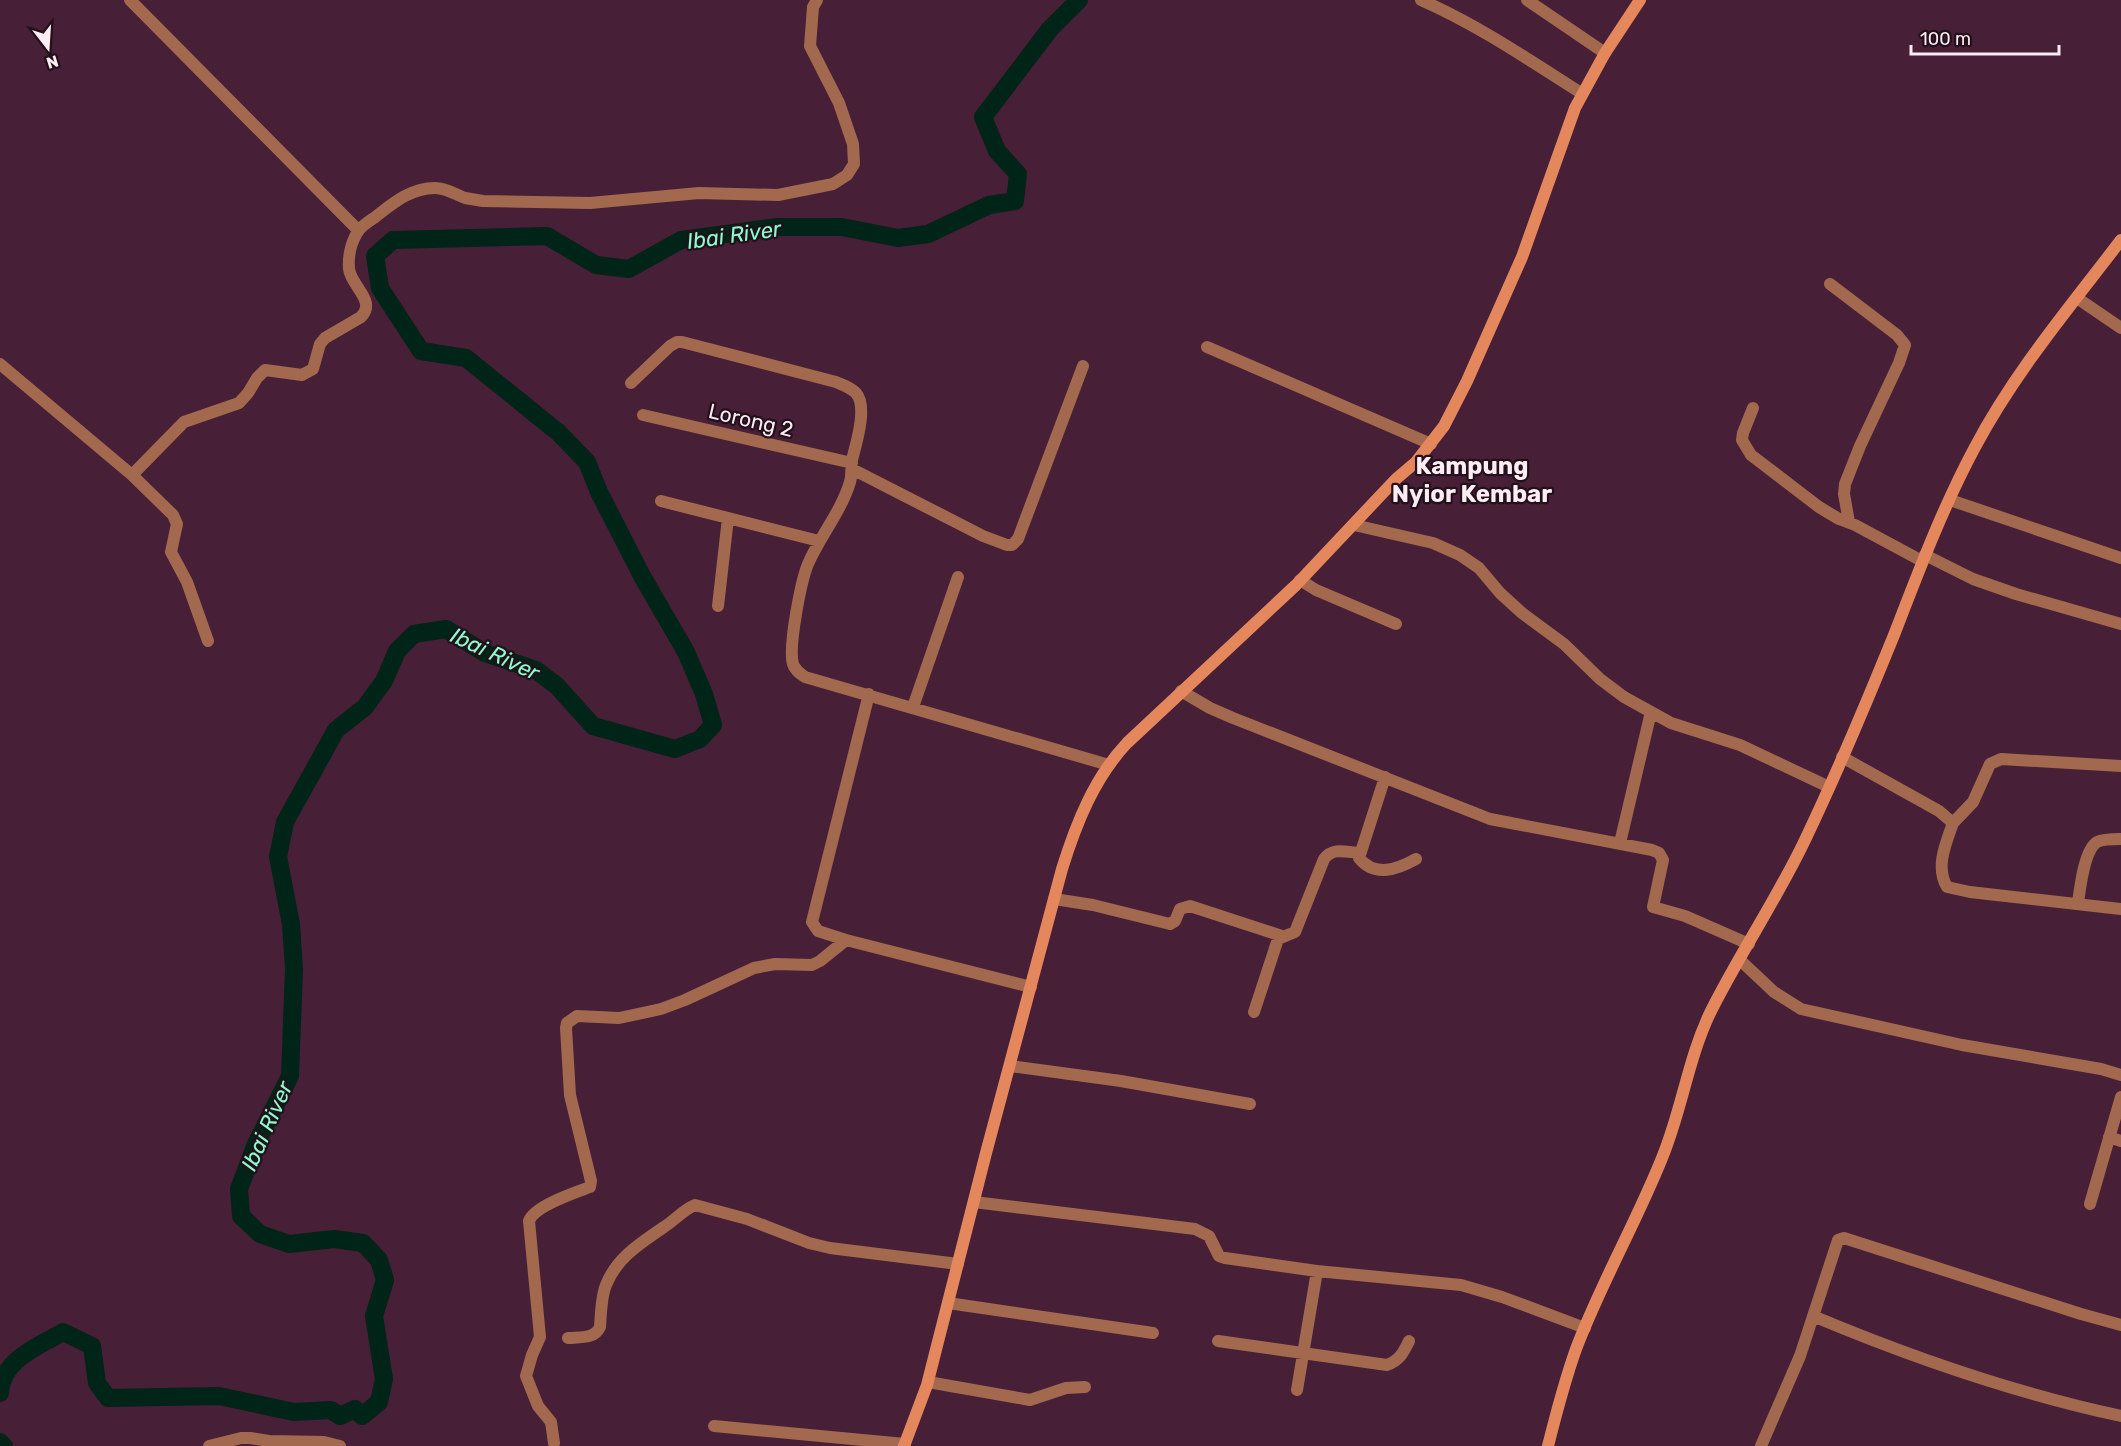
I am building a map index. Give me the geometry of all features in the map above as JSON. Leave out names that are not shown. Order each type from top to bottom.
[{"type":"main road","points":[[905,1445],[928,1382],[1054,900],[1079,820],[1109,765],[1127,743],[1300,580],[1431,444],[1444,426],[1467,381],[1522,257],[1569,121],[1581,93],[1640,0]]},
{"type":"main road","points":[[1548,1446],[1570,1367],[1585,1328],[1663,1155],[1700,1036],[1724,986],[1798,855],[1870,693],[1924,558],[1973,450],[2005,394],[2053,326],[2121,240]]},
{"type":"street","points":[[130,0],[358,230]]},
{"type":"street","points":[[132,475],[184,422],[239,403],[265,370],[302,375],[313,369],[320,344],[325,338],[360,317],[367,307],[366,300],[355,286],[349,270],[350,250],[358,230],[402,197],[423,189],[436,188],[483,201],[590,203],[699,193],[778,195],[832,184],[847,176],[854,164],[853,144],[839,103],[810,46],[813,7],[817,0]]},
{"type":"street","points":[[1421,0],[1454,14],[1491,35],[1581,93]]},
{"type":"street","points":[[1527,0],[1605,53]]},
{"type":"street","points":[[1830,284],[1897,335],[1905,345],[1845,484],[1844,494],[1850,522]]},
{"type":"street","points":[[2077,298],[2121,328]]},
{"type":"street","points":[[631,383],[670,346],[682,342],[848,387],[860,399],[860,431],[850,482],[831,524],[819,541],[807,567],[792,643],[792,662],[796,671],[805,677],[1109,765]]},
{"type":"street","points":[[1208,347],[1431,444]]},
{"type":"street","points":[[0,364],[132,475],[175,520],[176,529],[171,552],[187,582],[208,641]]},
{"type":"street","name":"Lorong 2","points":[[643,415],[852,466],[983,536],[1007,546],[1018,538],[1083,366]]},
{"type":"street","points":[[1753,408],[1743,432],[1742,440],[1745,447],[1761,463],[1803,496],[1839,519],[1973,579],[2016,594],[2121,624]]},
{"type":"street","points":[[1950,500],[2121,558]]},
{"type":"street","points":[[661,501],[819,541]]},
{"type":"street","points":[[718,606],[728,518]]},
{"type":"street","points":[[1354,525],[1433,543],[1466,558],[1479,568],[1500,593],[1564,644],[1600,679],[1624,697],[1651,712],[1700,733],[1740,745],[1829,787]]},
{"type":"street","points":[[913,707],[958,578]]},
{"type":"street","points":[[1300,580],[1316,590],[1396,624]]},
{"type":"street","points":[[1181,691],[1233,718],[1490,819],[1652,850],[1662,856],[1653,907],[1685,916],[1749,944]]},
{"type":"street","points":[[869,694],[812,922],[818,931],[846,940],[1031,987]]},
{"type":"street","points":[[1620,843],[1651,712]]},
{"type":"street","points":[[1842,757],[1939,811],[1953,823]]},
{"type":"street","points":[[2121,766],[2001,759],[1994,761],[1990,764],[1973,802],[1953,823],[1942,864],[1944,882],[1947,887],[1970,892],[2121,909]]},
{"type":"street","points":[[1385,777],[1359,858],[1363,864],[1380,870],[1400,867],[1416,858]]},
{"type":"street","points":[[2078,903],[2085,865],[2091,848],[2097,843],[2121,839]]},
{"type":"street","points":[[1254,1012],[1278,939],[1295,932],[1329,854],[1334,851],[1359,853]]},
{"type":"street","points":[[1054,900],[1093,905],[1170,924],[1175,921],[1180,909],[1190,906],[1282,936]]},
{"type":"street","points":[[554,1445],[551,1422],[538,1406],[526,1376],[540,1337],[528,1224],[530,1217],[538,1210],[590,1187],[591,1181],[570,1095],[567,1023],[577,1016],[619,1018],[661,1009],[754,968],[766,965],[812,965],[846,940]]},
{"type":"street","points":[[1740,960],[1774,992],[1801,1009],[1962,1045],[2101,1069],[2121,1075]]},
{"type":"street","points":[[1010,1066],[1121,1081],[1250,1104]]},
{"type":"street","points":[[2090,1204],[2115,1139],[2121,1097]]},
{"type":"street","points":[[974,1202],[1195,1229],[1209,1236],[1219,1256],[1317,1271],[1470,1287],[1585,1328]]},
{"type":"street","points":[[568,1338],[597,1333],[600,1327],[605,1286],[624,1257],[632,1248],[694,1205],[747,1219],[809,1243],[830,1248],[958,1264]]},
{"type":"street","points":[[1761,1446],[1792,1375],[1838,1240],[1844,1238],[2121,1325]]},
{"type":"street","points":[[1297,1390],[1317,1271]]},
{"type":"street","points":[[948,1304],[1153,1333]]},
{"type":"street","points":[[1813,1316],[1940,1366],[2038,1397],[2121,1416]]},
{"type":"street","points":[[1218,1341],[1387,1365],[1396,1362],[1401,1357],[1409,1341]]},
{"type":"street","points":[[928,1382],[1030,1400],[1066,1388],[1085,1387]]},
{"type":"street","points":[[714,1426],[905,1445]]},
{"type":"street","points":[[209,1446],[250,1438],[269,1441],[324,1442],[340,1446]]},
{"type":"waterway","name":"Ibai River","points":[[0,1393],[2,1381],[14,1363],[23,1355],[63,1332],[92,1346],[97,1383],[108,1398],[219,1396],[294,1412],[331,1410],[340,1416],[355,1409],[362,1416],[379,1402],[384,1379],[374,1316],[385,1280],[379,1260],[363,1243],[334,1239],[289,1244],[260,1234],[241,1216],[239,1189],[256,1144],[290,1076],[294,969],[291,924],[278,857],[285,822],[336,730],[365,707],[384,681],[397,651],[414,634],[446,629],[485,653],[536,670],[557,686],[593,726],[675,749],[700,739],[713,725],[704,694],[686,652],[642,576],[599,492],[587,462],[559,433],[466,358],[421,351],[380,288],[375,256],[393,240],[547,236],[596,265],[629,269],[681,240],[778,227],[842,227],[898,238],[928,234],[989,205],[1015,201],[1018,174],[997,151],[983,117],[1050,29],[1079,0]]},
{"type":"waterway","name":"Ibai River","points":[[0,1442],[4,1446]]},
{"type":"district","name":"Kampung Nyior Kembar","points":[[1472,480]]}]
